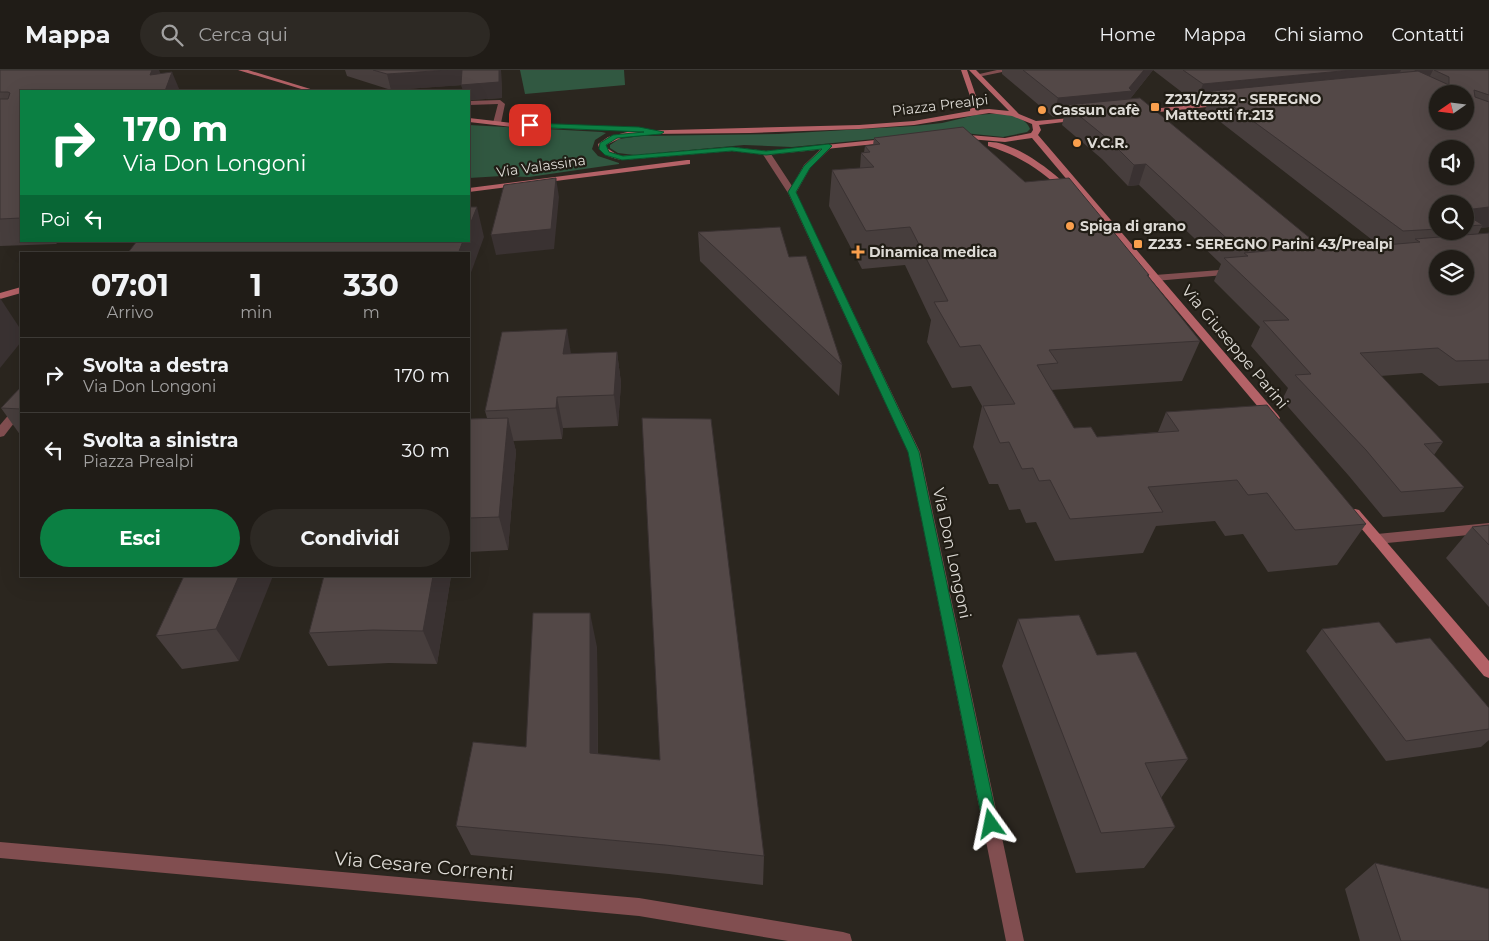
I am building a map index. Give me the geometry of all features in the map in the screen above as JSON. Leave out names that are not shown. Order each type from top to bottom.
[{"type":"main road","points":[[241,70],[311,90]]},
{"type":"main road","points":[[964,70],[974,99],[973,112]]},
{"type":"main road","points":[[975,72],[1016,114]]},
{"type":"main road","points":[[1136,113],[1234,103]]},
{"type":"main road","name":"Piazza Prealpi","points":[[1034,135],[1005,140],[964,136],[928,136],[766,153],[732,149],[622,158],[613,156],[603,149],[602,144],[615,137],[661,132],[777,131],[911,123],[939,120],[973,112],[995,111],[1016,114],[1035,122]]},
{"type":"main road","points":[[1034,135],[1038,130],[1035,122],[1086,118]]},
{"type":"main road","points":[[470,120],[639,129],[661,132]]},
{"type":"main road","name":"Via Giuseppe Parini","points":[[1034,135],[1282,427]]},
{"type":"main road","name":"Via Giuseppe Parini","points":[[964,136],[1005,147],[1046,170],[1130,250]]},
{"type":"main road","name":"Via Valassina","points":[[470,190],[766,153]]},
{"type":"main road","points":[[0,296],[20,290]]},
{"type":"main road","points":[[1345,502],[1489,672]]},
{"type":"street","points":[[975,72],[1009,70]]},
{"type":"street","points":[[470,104],[500,102],[502,104],[497,123]]},
{"type":"street","points":[[792,192],[807,167],[829,146]]},
{"type":"street","name":"Via Don Longoni","points":[[766,153],[792,192],[914,452],[1015,941]]},
{"type":"street","points":[[1156,278],[1244,271]]},
{"type":"street","points":[[0,433],[20,408]]},
{"type":"street","points":[[1376,539],[1489,528]]},
{"type":"street","name":"Via Cesare Correnti","points":[[0,850],[639,907],[843,941]]},
{"type":"green space","points":[[520,70],[624,70],[625,85],[525,94]]},
{"type":"green space","points":[[990,114],[1019,118],[1030,129],[1027,132],[1003,137],[964,133],[925,134],[792,147],[744,145],[634,155],[618,153],[610,148],[610,145],[619,139],[641,136],[778,134],[914,126]]},
{"type":"green space","points":[[470,125],[606,133],[595,140],[592,149],[598,156],[619,163],[529,177],[470,178]]},
{"type":"building","points":[[0,70],[152,70],[150,75],[172,72],[165,90],[20,90],[20,218],[0,219],[0,99],[8,99],[10,93],[0,92]]},
{"type":"building","points":[[373,70],[448,70],[387,74]]},
{"type":"building","points":[[462,70],[499,70],[499,82],[461,85]]},
{"type":"building","points":[[1023,70],[1144,70],[1129,88],[1132,91],[1058,98]]},
{"type":"building","points":[[1183,70],[1352,70],[1203,84]]},
{"type":"building","points":[[1434,70],[1489,70],[1489,95],[1474,90],[1474,85],[1449,85],[1449,77]]},
{"type":"building","points":[[1418,71],[1449,85],[1429,85],[1429,130],[1474,130],[1474,90],[1475,97],[1489,102],[1489,207],[1474,209],[1474,195],[1429,195],[1429,230],[1403,231],[1212,91]]},
{"type":"building","points":[[1140,98],[1311,239],[1234,245],[1146,164],[1134,165],[1108,139],[1066,105]]},
{"type":"building","points":[[963,127],[1025,182],[1069,178],[1149,275],[1147,275],[1200,341],[1049,350],[1058,363],[1037,365],[1074,428],[1091,427],[1097,437],[1179,431],[1166,412],[1267,405],[1366,524],[1295,530],[1267,493],[1248,495],[1237,480],[1148,487],[1163,512],[1070,519],[1050,480],[1039,481],[1033,468],[1022,469],[1009,442],[1000,443],[983,406],[1015,404],[980,345],[960,347],[934,302],[948,301],[910,227],[866,231],[832,170],[874,167],[861,153],[870,152],[865,146],[880,144],[874,138]]},
{"type":"building","points":[[556,178],[551,229],[491,235],[504,185]]},
{"type":"building","points":[[470,207],[477,207],[470,224]]},
{"type":"building","points":[[1474,220],[1483,225],[1474,226]]},
{"type":"building","points":[[780,227],[789,257],[806,256],[842,365],[698,232]]},
{"type":"building","points":[[1489,233],[1489,360],[1456,361],[1438,348],[1360,353],[1443,442],[1424,444],[1464,487],[1401,492],[1366,450],[1295,375],[1311,374],[1263,321],[1289,320],[1224,258],[1248,256],[1244,253],[1322,246],[1327,250],[1420,242],[1415,239],[1474,240],[1474,234]]},
{"type":"building","points":[[136,242],[463,242],[459,252],[129,252]]},
{"type":"building","points":[[567,329],[563,354],[617,352],[614,395],[557,397],[556,408],[485,411],[502,332]]},
{"type":"building","points":[[20,388],[20,409],[1,408]]},
{"type":"building","points":[[508,418],[499,517],[470,518],[470,419]]},
{"type":"building","points":[[642,418],[711,419],[764,856],[456,826],[473,742],[526,747],[533,613],[590,613],[590,753],[660,760]]},
{"type":"building","points":[[1489,525],[1489,545],[1472,527]]},
{"type":"building","points":[[184,577],[239,577],[216,629],[156,636]]},
{"type":"building","points":[[324,577],[433,577],[423,631],[373,630],[309,633]]},
{"type":"building","points":[[1079,615],[1097,655],[1136,652],[1188,759],[1145,763],[1175,827],[1101,833],[1018,619]]},
{"type":"building","points":[[1379,622],[1396,643],[1430,638],[1489,708],[1489,729],[1406,741],[1322,629]]},
{"type":"building","points":[[1375,863],[1489,889],[1489,941],[1401,941]]},
{"type":"place","name":"Z231/Z232 - SEREGNO Matteotti fr.213","points":[[1155,107]]},
{"type":"place","name":"Cassun cafè","points":[[1042,110]]},
{"type":"place","name":"V.C.R.","points":[[1077,143]]},
{"type":"place","name":"Spiga di grano","points":[[1070,226]]},
{"type":"place","name":"Z233 - SEREGNO Parini 43/Prealpi","points":[[1138,244]]},
{"type":"place","name":"Dinamica medica","points":[[858,252]]},
{"type":"route","points":[[530,125],[639,129],[661,132],[615,137],[602,144],[603,149],[607,153],[622,158],[732,149],[766,153],[829,146],[807,167],[792,192],[914,452],[991,824]]}]
